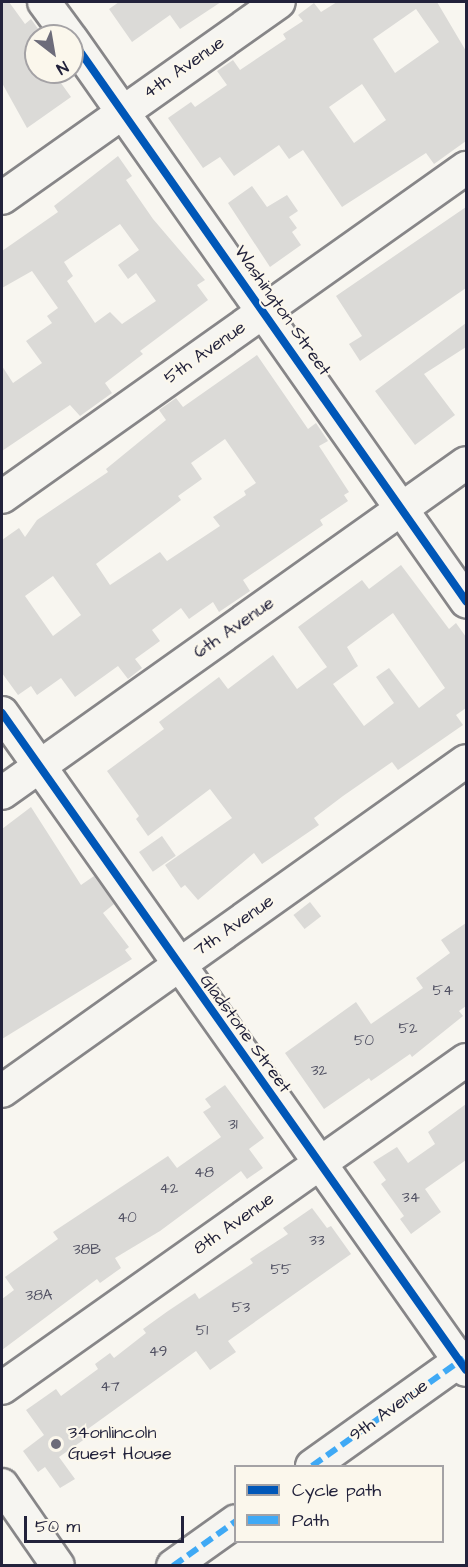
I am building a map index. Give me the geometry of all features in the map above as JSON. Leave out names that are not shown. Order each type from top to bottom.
[{"type":"street","points":[[44,2],[60,24]]},
{"type":"street","name":"4th Avenue","points":[[2,198],[279,2]]},
{"type":"street","name":"Washington Street","points":[[84,57],[466,601]]},
{"type":"street","name":"5th Avenue","points":[[2,497],[466,168]]},
{"type":"street","name":"6th Avenue","points":[[2,793],[466,464]]},
{"type":"street","name":"Gladstone Street","points":[[2,713],[177,966],[464,1362]]},
{"type":"street","name":"7th Avenue","points":[[2,1091],[466,761]]},
{"type":"street","name":"8th Avenue","points":[[2,1388],[466,1060]]},
{"type":"street","name":"9th Avenue","points":[[315,1465],[464,1362]]},
{"type":"street","points":[[2,1485],[58,1566]]},
{"type":"street","points":[[173,1566],[234,1522]]},
{"type":"building","points":[[2,2],[9,2],[25,24],[24,84],[62,84],[71,97],[27,128],[2,83]]},
{"type":"building","points":[[119,2],[221,2],[180,29],[170,15],[132,42],[109,9]]},
{"type":"building","points":[[337,2],[437,2],[466,51],[466,141],[434,164],[426,153],[342,207],[303,150],[289,159],[279,145],[234,176],[220,157],[203,168],[168,118],[191,102],[195,107],[227,85],[217,71],[233,60],[240,70],[286,39],[283,34],[303,21],[298,15],[314,3],[321,12]],"holes":[[[416,9],[439,42],[395,73],[373,39]],[[362,84],[386,120],[354,143],[329,107]]]},
{"type":"building","points":[[31,19],[35,24],[25,24]]},
{"type":"building","points":[[118,156],[132,176],[126,180],[153,219],[205,280],[197,285],[208,300],[140,351],[143,354],[105,383],[112,393],[80,416],[70,405],[2,451],[2,366],[13,383],[42,363],[26,341],[52,323],[47,316],[58,308],[32,271],[2,288],[2,251],[58,212],[54,206]],"holes":[[[120,224],[139,250],[118,265],[128,279],[136,273],[156,301],[122,324],[110,312],[95,323],[67,281],[73,276],[64,262]]]},
{"type":"building","points":[[252,186],[267,207],[287,195],[298,211],[289,217],[297,228],[292,232],[301,245],[270,267],[228,203]]},
{"type":"building","points":[[466,207],[466,288],[360,361],[349,344],[362,336],[336,296]]},
{"type":"building","points":[[466,323],[466,347],[424,374],[455,415],[415,445],[375,391]]},
{"type":"building","points":[[257,355],[308,429],[316,423],[328,441],[319,446],[349,492],[344,495],[348,501],[320,520],[323,525],[243,580],[250,591],[219,612],[213,602],[189,619],[181,608],[152,630],[160,641],[135,659],[142,668],[128,679],[118,666],[75,697],[61,678],[37,695],[31,686],[18,695],[2,673],[2,540],[19,528],[25,537],[37,520],[108,472],[106,469],[166,420],[159,410],[176,398],[183,407]],"holes":[[[225,439],[256,483],[244,491],[246,495],[213,517],[220,526],[167,561],[160,552],[110,585],[96,564],[181,500],[178,496],[202,479],[191,463]],[[53,576],[81,615],[53,636],[25,596]]]},
{"type":"building","points":[[401,565],[449,629],[456,623],[466,637],[466,708],[456,715],[463,725],[398,770],[392,762],[314,818],[319,825],[262,864],[254,853],[198,900],[185,885],[181,888],[165,865],[232,818],[210,789],[148,836],[136,819],[139,816],[107,771],[164,729],[159,722],[219,677],[228,689],[273,655],[297,689],[327,667],[298,627],[362,580],[369,589]],"holes":[[[393,613],[445,688],[419,708],[389,668],[376,677],[394,703],[364,726],[333,684],[358,666],[347,647]]]},
{"type":"building","points":[[31,807],[81,885],[94,876],[114,904],[103,913],[129,947],[125,950],[132,959],[2,1039],[2,829]]},
{"type":"building","points":[[162,836],[176,856],[153,872],[139,852]]},
{"type":"building","points":[[310,902],[321,916],[305,929],[293,915]]},
{"type":"building","points":[[466,923],[466,1006],[459,1011],[463,1016],[412,1057],[410,1054],[371,1081],[369,1078],[324,1109],[285,1053],[356,1002],[371,1024],[423,988],[416,978],[450,953],[441,940]]},
{"type":"building","points":[[225,1085],[264,1138],[249,1149],[263,1168],[247,1179],[241,1171],[160,1231],[115,1258],[121,1268],[100,1283],[97,1279],[2,1350],[2,1299],[14,1290],[5,1277],[58,1239],[53,1232],[168,1156],[177,1168],[221,1137],[203,1112],[211,1107],[205,1099]]},
{"type":"building","points":[[466,1104],[466,1160],[425,1189],[441,1212],[411,1234],[400,1219],[404,1216],[381,1184],[386,1180],[373,1162],[397,1147],[408,1163],[435,1144],[428,1132]]},
{"type":"building","points":[[312,1208],[327,1228],[331,1226],[351,1254],[228,1341],[236,1352],[210,1370],[196,1351],[85,1431],[89,1436],[59,1457],[75,1479],[60,1488],[45,1467],[38,1472],[23,1451],[44,1435],[26,1410],[56,1389],[61,1396],[98,1369],[95,1364],[110,1353],[114,1358],[146,1333],[143,1329],[168,1311],[195,1293],[199,1299],[253,1263],[250,1259],[288,1234],[283,1228]]},
{"type":"marked path","points":[[313,1465],[464,1358]]},
{"type":"marked path","points":[[173,1566],[234,1522]]},
{"type":"cycle path","points":[[84,57],[466,601]]},
{"type":"cycle path","points":[[2,713],[466,1370]]},
{"type":"place","name":"34onlincoln Guest House","points":[[56,1444]]}]
